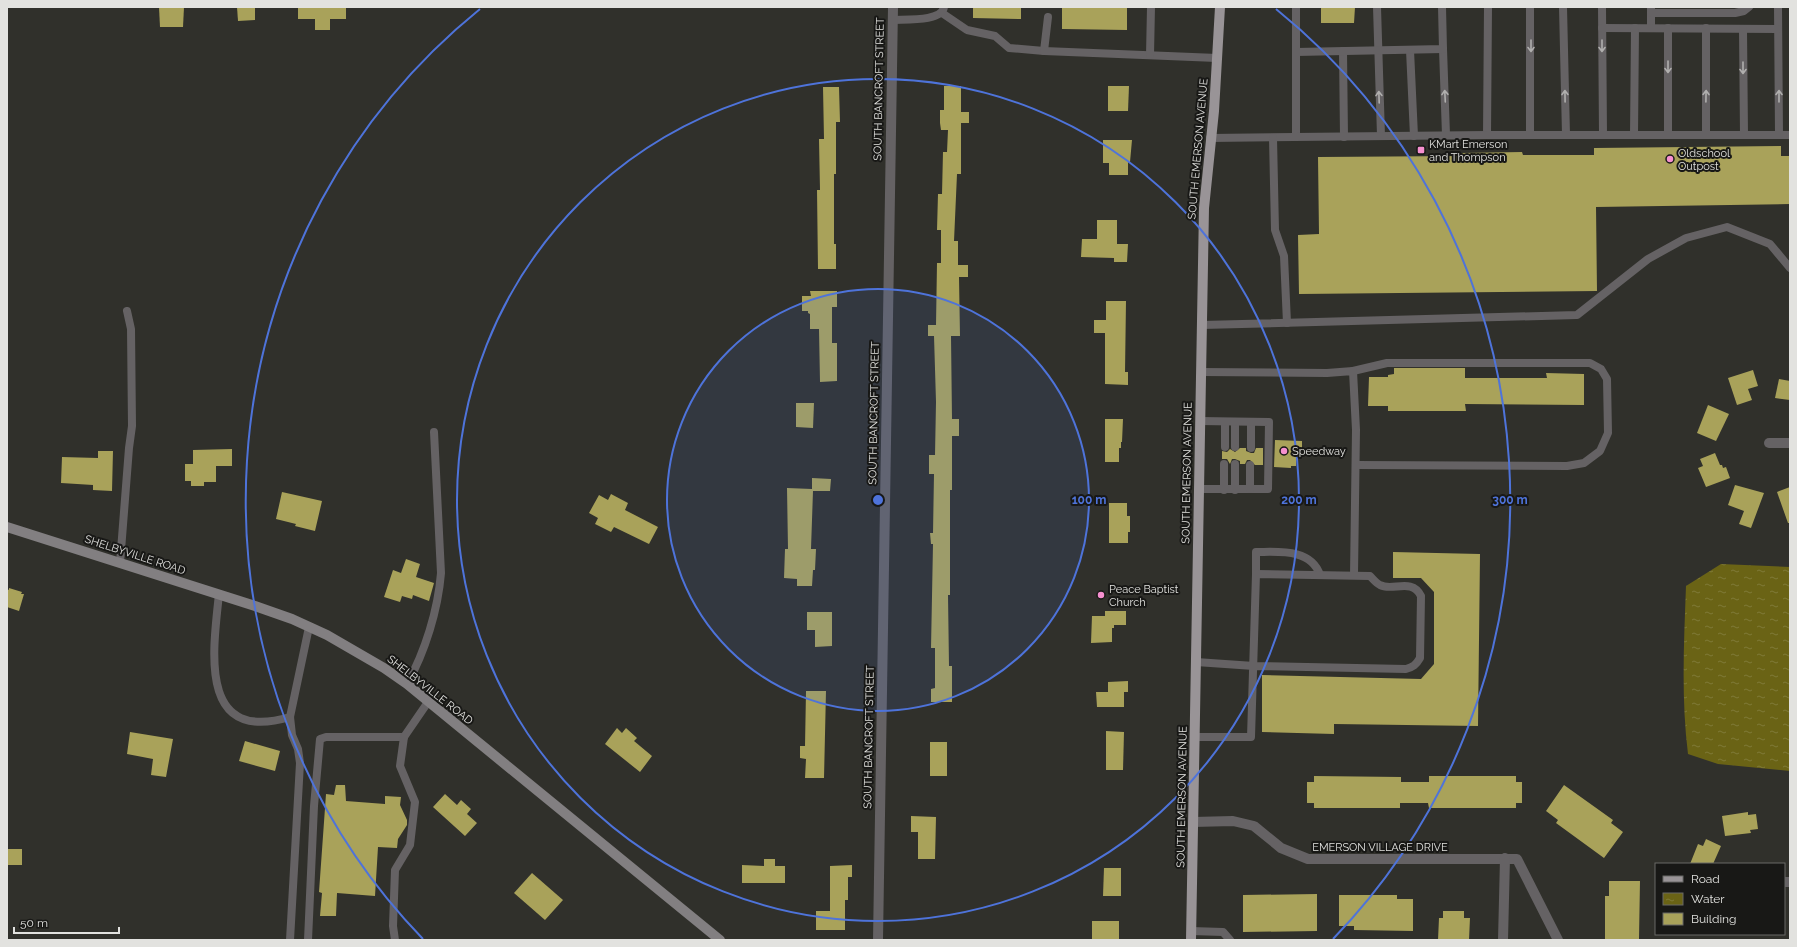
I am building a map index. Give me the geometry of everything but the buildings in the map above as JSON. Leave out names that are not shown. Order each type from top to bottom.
[{"type":"main road","name":"SOUTH EMERSON AVENUE","points":[[1191,936],[1204,208],[1220,7]]},
{"type":"main road","name":"SHELBYVILLE ROAD","points":[[7,527],[274,612],[327,635],[357,652],[406,684],[720,940]]},
{"type":"street","name":"SOUTH BANCROFT STREET","points":[[878,940],[893,7]]},
{"type":"street","points":[[1769,443],[1790,443]]},
{"type":"street","name":"EMERSON VILLAGE DRIVE","points":[[1193,822],[1233,821],[1254,826],[1281,848],[1308,859],[1517,859],[1558,940]]},
{"type":"street","points":[[1503,940],[1505,858]]},
{"type":"lane","points":[[1150,55],[1151,7]]},
{"type":"lane","points":[[1296,7],[1296,137]]},
{"type":"lane","points":[[1377,7],[1377,51],[1381,136]]},
{"type":"lane","points":[[1442,7],[1446,135]]},
{"type":"lane","points":[[1487,135],[1488,7]]},
{"type":"lane","points":[[1530,7],[1530,135]]},
{"type":"lane","points":[[1563,7],[1566,135]]},
{"type":"lane","points":[[1602,7],[1603,135]]},
{"type":"lane","points":[[1651,28],[1651,10],[1735,13],[1744,11],[1749,7]]},
{"type":"lane","points":[[1778,7],[1779,135]]},
{"type":"lane","points":[[892,20],[929,18],[943,10],[967,30],[995,36],[1010,48],[1044,51],[1217,58]]},
{"type":"lane","points":[[1044,51],[1048,17]]},
{"type":"lane","points":[[1602,28],[1778,29]]},
{"type":"lane","points":[[1634,135],[1635,28]]},
{"type":"lane","points":[[1668,28],[1668,135]]},
{"type":"lane","points":[[1706,28],[1706,135]]},
{"type":"lane","points":[[1743,29],[1744,135]]},
{"type":"lane","points":[[1296,52],[1443,49]]},
{"type":"lane","points":[[1410,50],[1414,136]]},
{"type":"lane","points":[[1343,51],[1344,137]]},
{"type":"lane","points":[[1210,138],[1446,135],[1790,135]]},
{"type":"lane","points":[[1273,138],[1275,230],[1284,256],[1287,323]]},
{"type":"lane","points":[[1202,325],[1577,315],[1648,259],[1686,238],[1728,227],[1770,244],[1790,268]]},
{"type":"lane","points":[[120,563],[132,426],[131,330],[127,311]]},
{"type":"lane","points":[[1201,372],[1327,373],[1353,371],[1387,363],[1590,363],[1601,369],[1607,379],[1609,412],[1608,433],[1600,451],[1584,463],[1567,466],[1356,465]]},
{"type":"lane","points":[[1353,371],[1356,430],[1354,575]]},
{"type":"lane","points":[[1199,489],[1268,489],[1269,422],[1200,421]]},
{"type":"lane","points":[[1225,422],[1225,447]]},
{"type":"lane","points":[[1235,422],[1235,447]]},
{"type":"lane","points":[[1251,422],[1251,448]]},
{"type":"lane","points":[[406,684],[418,664],[439,595],[441,573],[434,432]]},
{"type":"lane","points":[[1224,464],[1224,490]]},
{"type":"lane","points":[[1235,464],[1235,490]]},
{"type":"lane","points":[[1250,465],[1250,489]]},
{"type":"lane","points":[[1195,737],[1251,738],[1256,552],[1291,552],[1302,555],[1312,561],[1318,568],[1320,574]]},
{"type":"lane","points":[[1196,662],[1254,666],[1406,669],[1417,664],[1420,658],[1421,596],[1413,587],[1380,586],[1370,576],[1256,574]]},
{"type":"lane","points":[[219,594],[213,653],[215,679],[223,702],[234,714],[250,722],[274,722],[290,717]]},
{"type":"lane","points":[[290,940],[300,763],[298,749],[292,735],[290,717],[309,627]]},
{"type":"lane","points":[[396,940],[393,926],[396,870],[410,845],[415,802],[400,766],[404,737],[428,702]]},
{"type":"lane","points":[[308,940],[314,806],[320,739],[326,736],[404,737]]},
{"type":"lane","points":[[1191,936],[1223,932],[1230,940]]},
{"type":"water","points":[[1721,564],[1790,567],[1790,771],[1718,764],[1688,754],[1684,712],[1686,586]]},
{"type":"place","name":"KMart Emerson and Thompson","points":[[1421,150]]},
{"type":"place","name":"Oldschool Outpost","points":[[1670,159]]},
{"type":"place","name":"Speedway","points":[[1284,451]]},
{"type":"place","name":"Peace Baptist Church","points":[[1101,595]]}]
